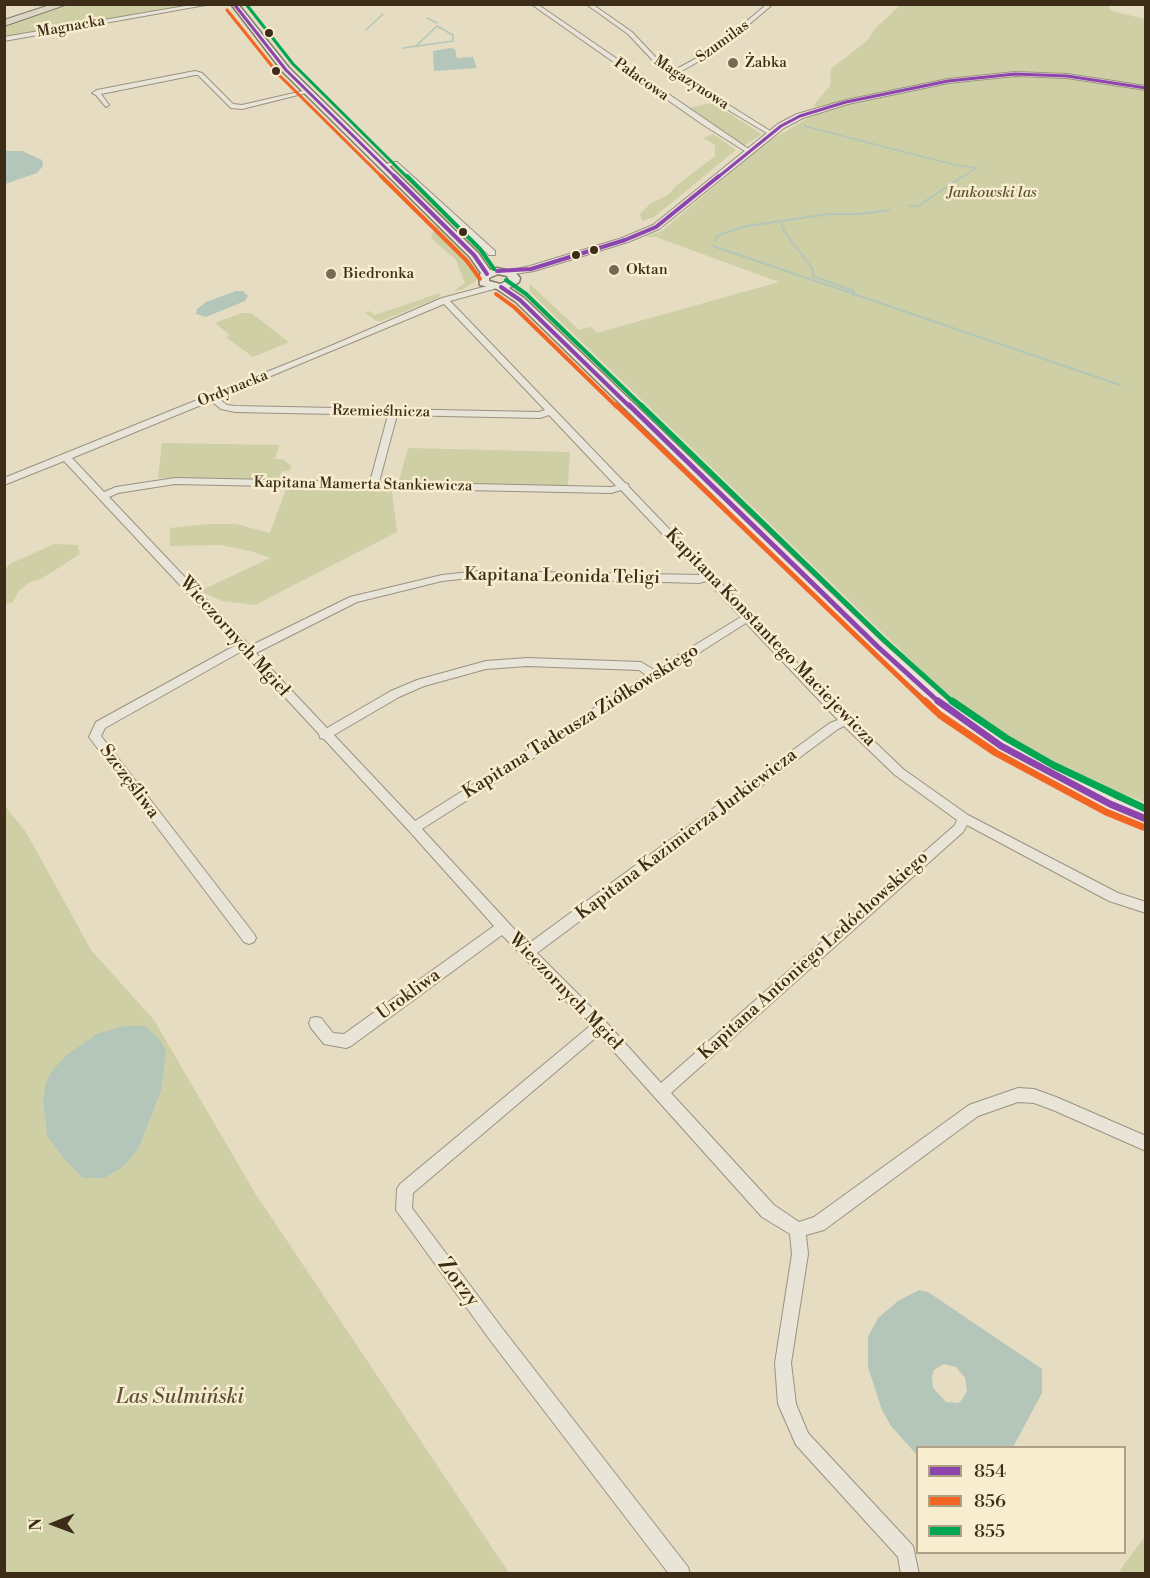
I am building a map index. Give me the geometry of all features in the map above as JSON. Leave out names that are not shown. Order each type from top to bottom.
[{"type":"highway","points":[[4,21],[52,4]]},
{"type":"highway","points":[[4,21],[64,4]]},
{"type":"main road","points":[[238,6],[270,52],[307,92],[878,647],[946,708],[1001,746],[1049,773],[1110,804],[1146,819]]},
{"type":"street","name":"Magnacka","points":[[4,39],[209,4]]},
{"type":"street","name":"Pałacowa","points":[[533,4],[676,104],[750,152]]},
{"type":"street","name":"Magazynowa","points":[[588,4],[630,33],[650,57],[672,74],[771,134]]},
{"type":"street","name":"Szumilas","points":[[672,74],[717,49],[771,4]]},
{"type":"street","points":[[106,105],[96,93],[195,73],[200,74],[228,106],[238,108],[307,92]]},
{"type":"street","points":[[499,279],[625,240],[656,227],[771,134],[791,120],[814,111],[912,87],[985,76],[1039,74],[1084,78],[1146,88]]},
{"type":"street","points":[[383,166],[395,164],[492,253]]},
{"type":"street","points":[[474,255],[478,254],[483,246]]},
{"type":"street","name":"Ordynacka","points":[[4,482],[499,279]]},
{"type":"street","name":"Kapitana Konstantego Maciejewicza","points":[[445,300],[625,486],[846,721],[899,772],[964,818],[1114,897],[1146,908]]},
{"type":"street","name":"Rzemieślnicza","points":[[212,398],[224,406],[235,409],[540,415],[552,411]]},
{"type":"street","points":[[374,485],[393,412]]},
{"type":"street","name":"Wieczornych Mgieł","points":[[66,457],[324,735],[414,828],[503,927],[600,1026],[768,1211],[798,1230]]},
{"type":"street","name":"Kapitana Mamerta Stankiewicza","points":[[102,496],[116,490],[175,481],[612,490],[625,486]]},
{"type":"street","name":"Kapitana Leonida Teligi","points":[[245,649],[354,599],[442,578],[478,574],[699,580],[710,576]]},
{"type":"street","name":"Kapitana Tadeusza Ziółkowskiego","points":[[414,828],[653,675],[740,621],[749,618]]},
{"type":"street","name":"Szczęśliwa","points":[[245,649],[100,725],[95,737],[249,939]]},
{"type":"street","points":[[324,735],[395,694],[442,676],[486,665],[527,662],[641,666],[653,675]]},
{"type":"street","name":"Kapitana Kazimierza Jurkiewicza","points":[[528,952],[834,726],[846,721]]},
{"type":"street","name":"Kapitana Antoniego Ledóchowskiego","points":[[661,1092],[959,828],[964,818]]},
{"type":"street","name":"Urokliwa","points":[[316,1023],[329,1039],[346,1041],[503,927]]},
{"type":"street","name":"Zorzy","points":[[600,1026],[405,1188],[404,1210],[496,1334],[681,1574]]},
{"type":"street","points":[[910,1574],[906,1553],[802,1439],[787,1404],[783,1363],[800,1254],[798,1230],[818,1224],[974,1110],[1018,1095],[1034,1096],[1056,1104],[1146,1144]]},
{"type":"green space","points":[[71,5],[194,5],[5,37],[4,26]]},
{"type":"green space","name":"Jankowski las","points":[[900,5],[1108,5],[1111,11],[1145,19],[1145,802],[1117,792],[1049,760],[1005,734],[942,690],[529,291],[530,284],[579,330],[591,327],[597,333],[779,282],[656,237],[644,237],[662,231],[765,143],[819,112],[814,105],[830,86],[831,69],[868,40],[874,30]]},
{"type":"green space","points":[[712,103],[762,134],[742,147],[685,109]]},
{"type":"green space","points":[[713,134],[736,150],[654,217],[642,221],[640,214],[651,203],[668,195],[677,185],[715,156],[715,145],[703,138]]},
{"type":"green space","points":[[390,167],[397,167],[479,247],[477,252],[469,246],[464,235],[442,219]]},
{"type":"green space","points":[[436,224],[481,272],[475,282],[463,289],[454,291],[465,283],[456,260],[431,238]]},
{"type":"green space","points":[[440,293],[439,298],[381,321],[365,313],[369,311],[375,315]]},
{"type":"green space","points":[[242,313],[251,313],[289,342],[253,357],[227,338],[229,334],[215,323]]},
{"type":"green space","points":[[162,443],[279,445],[275,459],[283,459],[291,466],[290,471],[282,471],[278,479],[158,478]]},
{"type":"green space","points":[[408,448],[570,452],[568,486],[399,481]]},
{"type":"green space","points":[[286,489],[392,491],[397,532],[255,605],[222,601],[200,591],[270,558],[251,551],[220,545],[170,546],[170,528],[236,524],[270,533]]},
{"type":"green space","points":[[54,544],[77,545],[80,554],[41,579],[30,582],[19,591],[13,602],[5,604],[5,569],[10,564]]},
{"type":"green space","name":"Las Sulmiński","points":[[4,805],[26,832],[91,950],[154,1020],[255,1193],[509,1573],[5,1573]],"holes":[[[161,1091],[139,1148],[124,1166],[64,1159],[47,1136],[43,1100]]]},
{"type":"green space","points":[[1145,1536],[1145,1573],[1118,1573]]},
{"type":"shaded area","points":[[455,49],[457,58],[473,57],[477,68],[434,71],[433,51]]},
{"type":"shaded area","points":[[5,151],[22,151],[42,160],[43,166],[37,173],[5,184]]},
{"type":"shaded area","points":[[236,291],[243,291],[248,296],[245,301],[206,317],[196,314],[197,309],[206,302]]},
{"type":"shaded area","points":[[124,1026],[145,1026],[160,1040],[166,1051],[161,1091],[139,1148],[124,1166],[104,1178],[83,1178],[64,1159],[47,1136],[43,1100],[46,1083],[51,1072],[67,1055],[97,1034]]},
{"type":"shaded area","points":[[919,1290],[928,1292],[1042,1369],[1042,1393],[1014,1446],[916,1446],[916,1454],[891,1426],[882,1410],[868,1367],[868,1337],[878,1318],[898,1301]],"holes":[[[944,1364],[956,1367],[965,1378],[967,1391],[958,1403],[946,1402],[933,1388],[934,1370]]]},
{"type":"waterway","points":[[366,30],[383,14]]},
{"type":"waterway","points":[[427,18],[437,23]]},
{"type":"waterway","points":[[403,48],[453,41],[453,35],[437,26],[416,46]]},
{"type":"waterway","points":[[804,126],[955,165],[976,168],[961,178]]},
{"type":"waterway","points":[[910,206],[918,206],[963,176]]},
{"type":"waterway","points":[[715,241],[718,235],[747,226],[829,214],[860,214],[889,210]]},
{"type":"waterway","points":[[781,222],[784,231],[812,268],[813,276],[854,291],[853,294]]},
{"type":"waterway","points":[[713,246],[853,294]]},
{"type":"waterway","points":[[853,294],[1120,385]]},
{"type":"transit line","name":"854","points":[[234,4],[286,70],[474,255],[487,274]]},
{"type":"transit line","name":"855","points":[[246,4],[293,64],[480,249],[494,269]]},
{"type":"transit line","name":"856","points":[[227,10],[280,76],[467,261],[480,279]]},
{"type":"transit line","name":"854","points":[[497,271],[531,269],[625,240],[656,227],[781,126],[800,116],[846,102],[948,81],[1015,74],[1067,76],[1146,88]]},
{"type":"transit line","name":"855","points":[[506,280],[526,294],[884,640],[952,701],[1006,738],[1053,765],[1146,809]]},
{"type":"transit line","name":"854","points":[[501,287],[520,300],[878,647],[946,708],[1001,746],[1049,773],[1110,804],[1146,819]]},
{"type":"transit line","name":"856","points":[[496,294],[514,307],[872,653],[940,715],[996,753],[1045,781],[1106,812],[1143,827]]},
{"type":"place","name":"Żabka","points":[[733,63]]},
{"type":"place","name":"Oktan","points":[[614,270]]},
{"type":"place","name":"Biedronka","points":[[331,274]]}]
